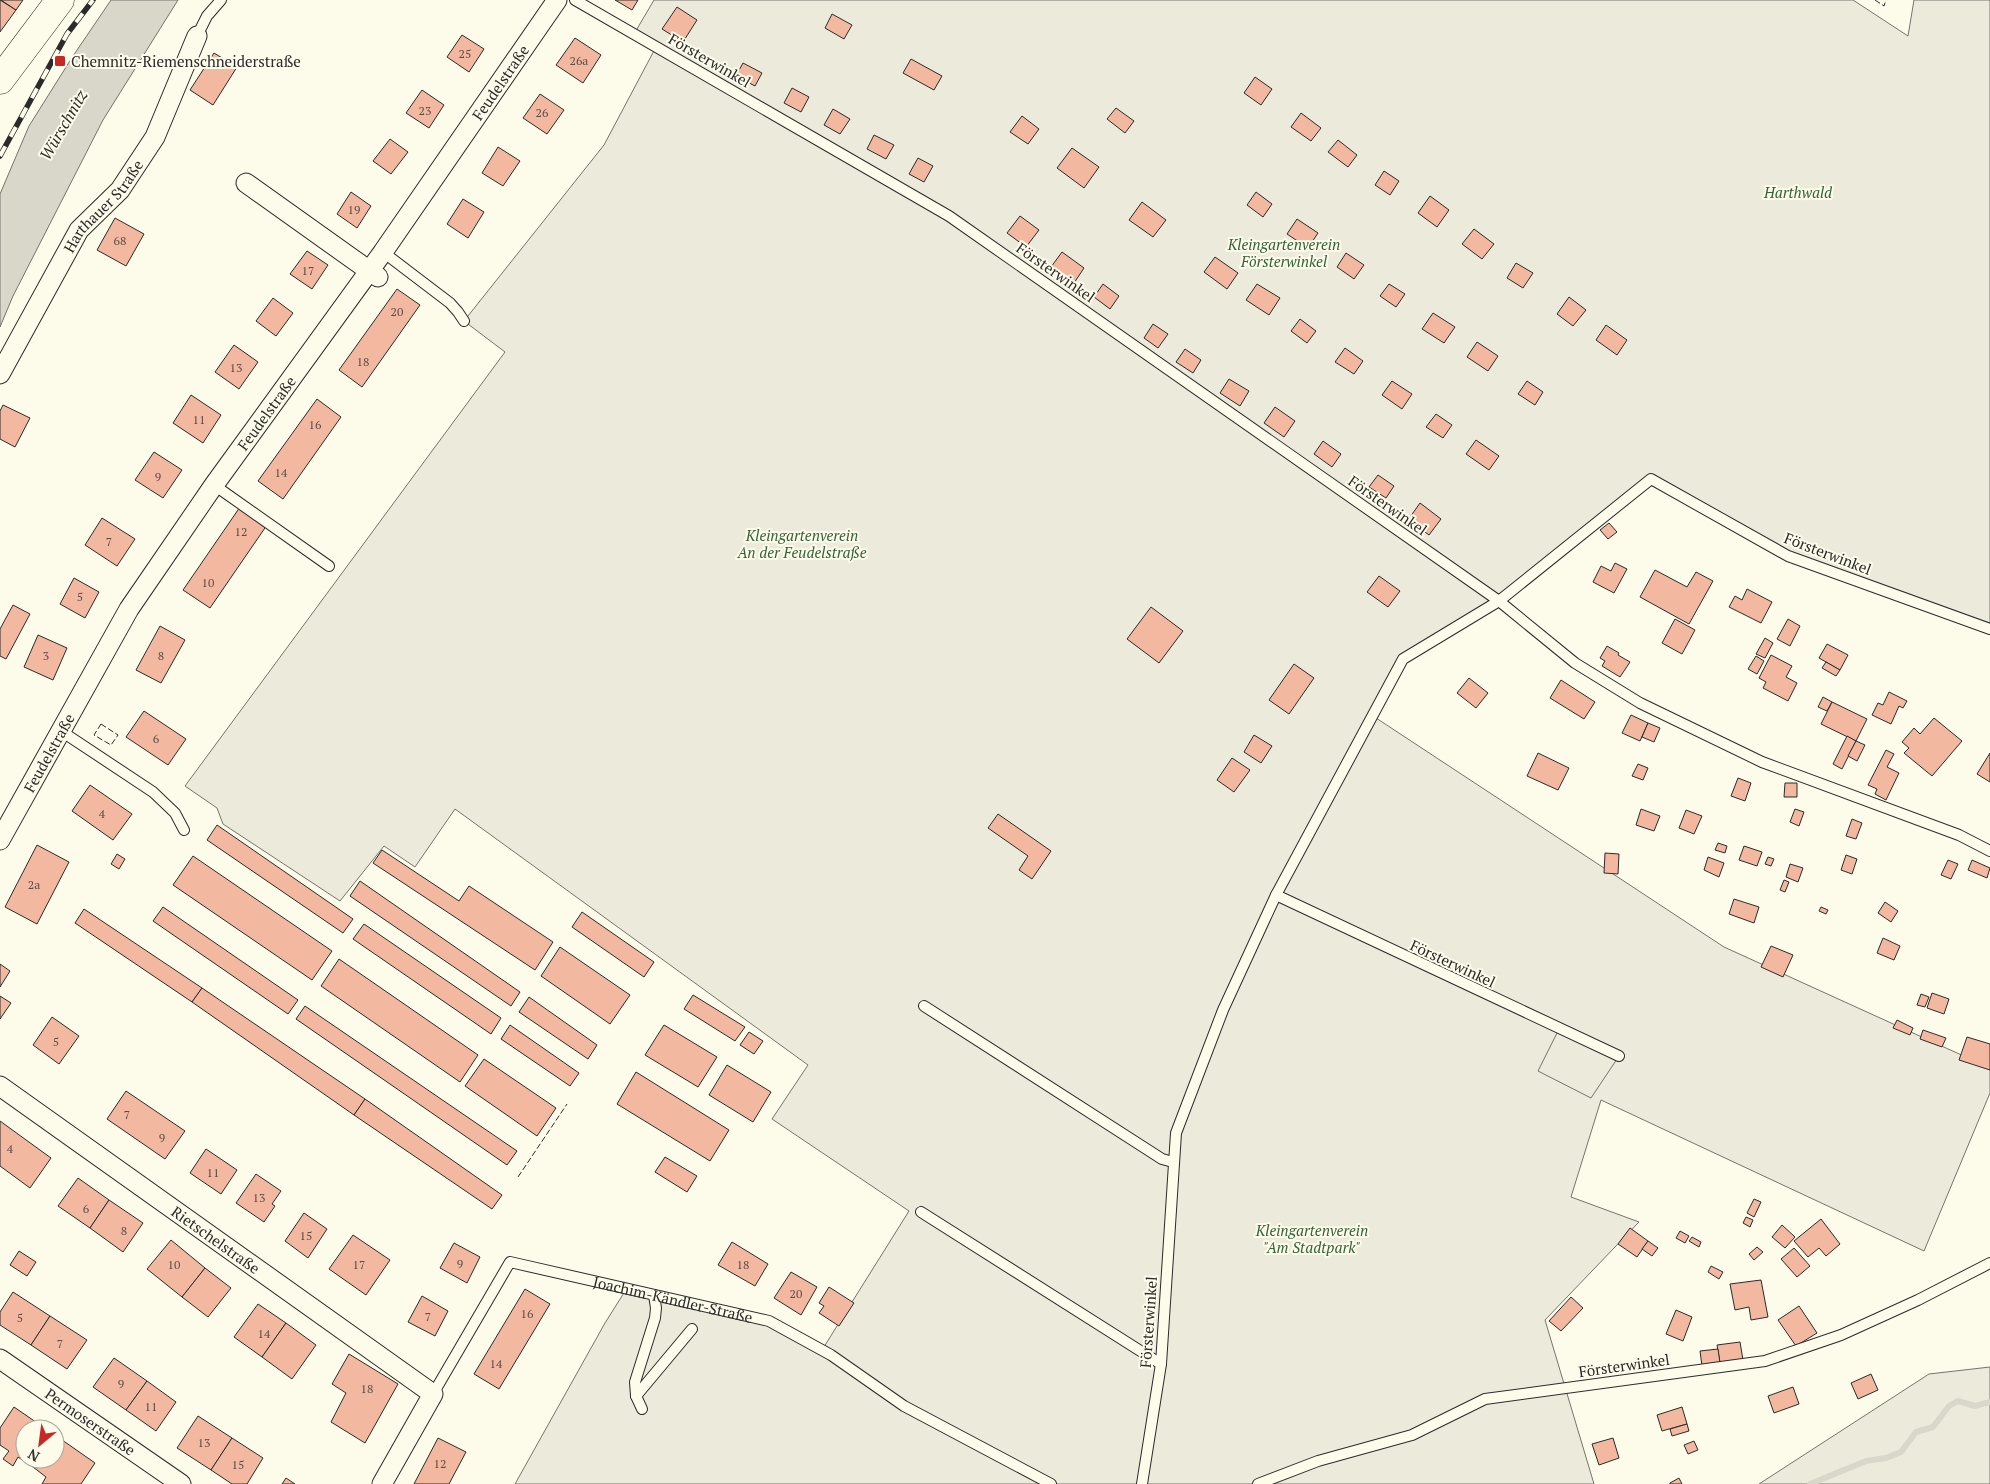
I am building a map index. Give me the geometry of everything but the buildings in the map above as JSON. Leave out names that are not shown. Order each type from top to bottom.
[{"type":"main road","points":[[0,80],[60,0]]},
{"type":"street","name":"Feudelstraße","points":[[0,840],[129,609],[214,485],[374,274],[382,252],[557,0]]},
{"type":"street","name":"Harthauer Straße","points":[[0,374],[79,230],[120,190],[155,137],[197,36]]},
{"type":"street","points":[[246,183],[374,274]]},
{"type":"street","name":"Rietschelstraße","points":[[0,1086],[432,1394]]},
{"type":"street","name":"Permoserstraße","points":[[0,1358],[181,1484]]},
{"type":"street","name":"Joachim-Kändler-Straße","points":[[382,1484],[432,1394]]},
{"type":"lane","points":[[197,36],[207,16],[221,0]]},
{"type":"lane","name":"Försterwinkel","points":[[575,0],[949,216],[1499,601],[1575,663],[1640,703],[1762,762],[1959,835],[1990,851]]},
{"type":"lane","points":[[382,252],[450,303],[464,321]]},
{"type":"lane","name":"Försterwinkel","points":[[1142,1484],[1161,1364],[1176,1133],[1223,1010],[1276,895],[1403,658],[1499,601],[1651,479],[1788,556],[1990,629]]},
{"type":"lane","points":[[214,485],[329,566]]},
{"type":"lane","points":[[61,731],[153,792],[175,813],[184,830]]},
{"type":"lane","name":"Försterwinkel","points":[[1276,895],[1619,1056]]},
{"type":"lane","points":[[924,1006],[1162,1160],[1173,1162]]},
{"type":"lane","points":[[921,1212],[1161,1364]]},
{"type":"lane","name":"Joachim-Kändler-Straße","points":[[432,1394],[510,1262],[769,1321],[831,1355],[904,1406],[1051,1484]]},
{"type":"lane","name":"Försterwinkel","points":[[1258,1484],[1318,1461],[1412,1435],[1485,1399],[1765,1361],[1841,1335],[1918,1300],[1990,1263]]},
{"type":"lane","points":[[642,1408],[636,1396],[635,1382],[655,1318],[654,1295]]},
{"type":"lane","points":[[636,1396],[692,1329]]},
{"type":"green space","points":[[654,0],[1853,0],[1908,36],[1914,0],[1990,0],[1990,629],[1788,556],[1651,479],[1499,601],[1403,659],[1373,716],[1724,947],[1990,1068],[1990,1093],[1924,1251],[1601,1100],[1571,1197],[1639,1222],[1545,1320],[1594,1484],[515,1484],[605,1323],[627,1288],[769,1321],[822,1350],[909,1211],[772,1119],[808,1065],[455,809],[415,867],[384,846],[340,901],[223,824],[217,808],[185,786],[505,352],[464,321],[604,145],[656,47],[634,34]]},
{"type":"green space","points":[[1990,1367],[1990,1484],[1759,1484],[1929,1374]]},
{"type":"shaded area","points":[[1559,1029],[1619,1056],[1591,1098],[1538,1071]]},
{"type":"water","name":"Würschnitz","points":[[111,0],[178,0],[103,120],[13,296],[0,327],[0,194],[29,126]]},
{"type":"waterway","points":[[1810,1484],[1866,1461],[1886,1458],[1901,1452],[1916,1432],[1933,1427],[1949,1406],[1958,1401],[1975,1406],[1990,1402]]},
{"type":"railway","points":[[0,156],[67,34],[93,0]]},
{"type":"fence","points":[[1875,0],[1884,6],[1886,0]]},
{"type":"fence","points":[[101,724],[118,735],[111,745],[94,735],[101,724]]},
{"type":"fence","points":[[518,1177],[567,1104]]},
{"type":"place","name":"Chemnitz-Riemenschneiderstraße","points":[[60,61]]},
{"type":"park label","name":"Harthwald","points":[[1798,192]]},
{"type":"park label","name":"Kleingartenverein Försterwinkel","points":[[1284,252]]},
{"type":"park label","name":"Kleingartenverein An der Feudelstraße","points":[[802,544]]},
{"type":"park label","name":"Kleingartenverein \"Am Stadtpark\"","points":[[1312,1238]]}]
